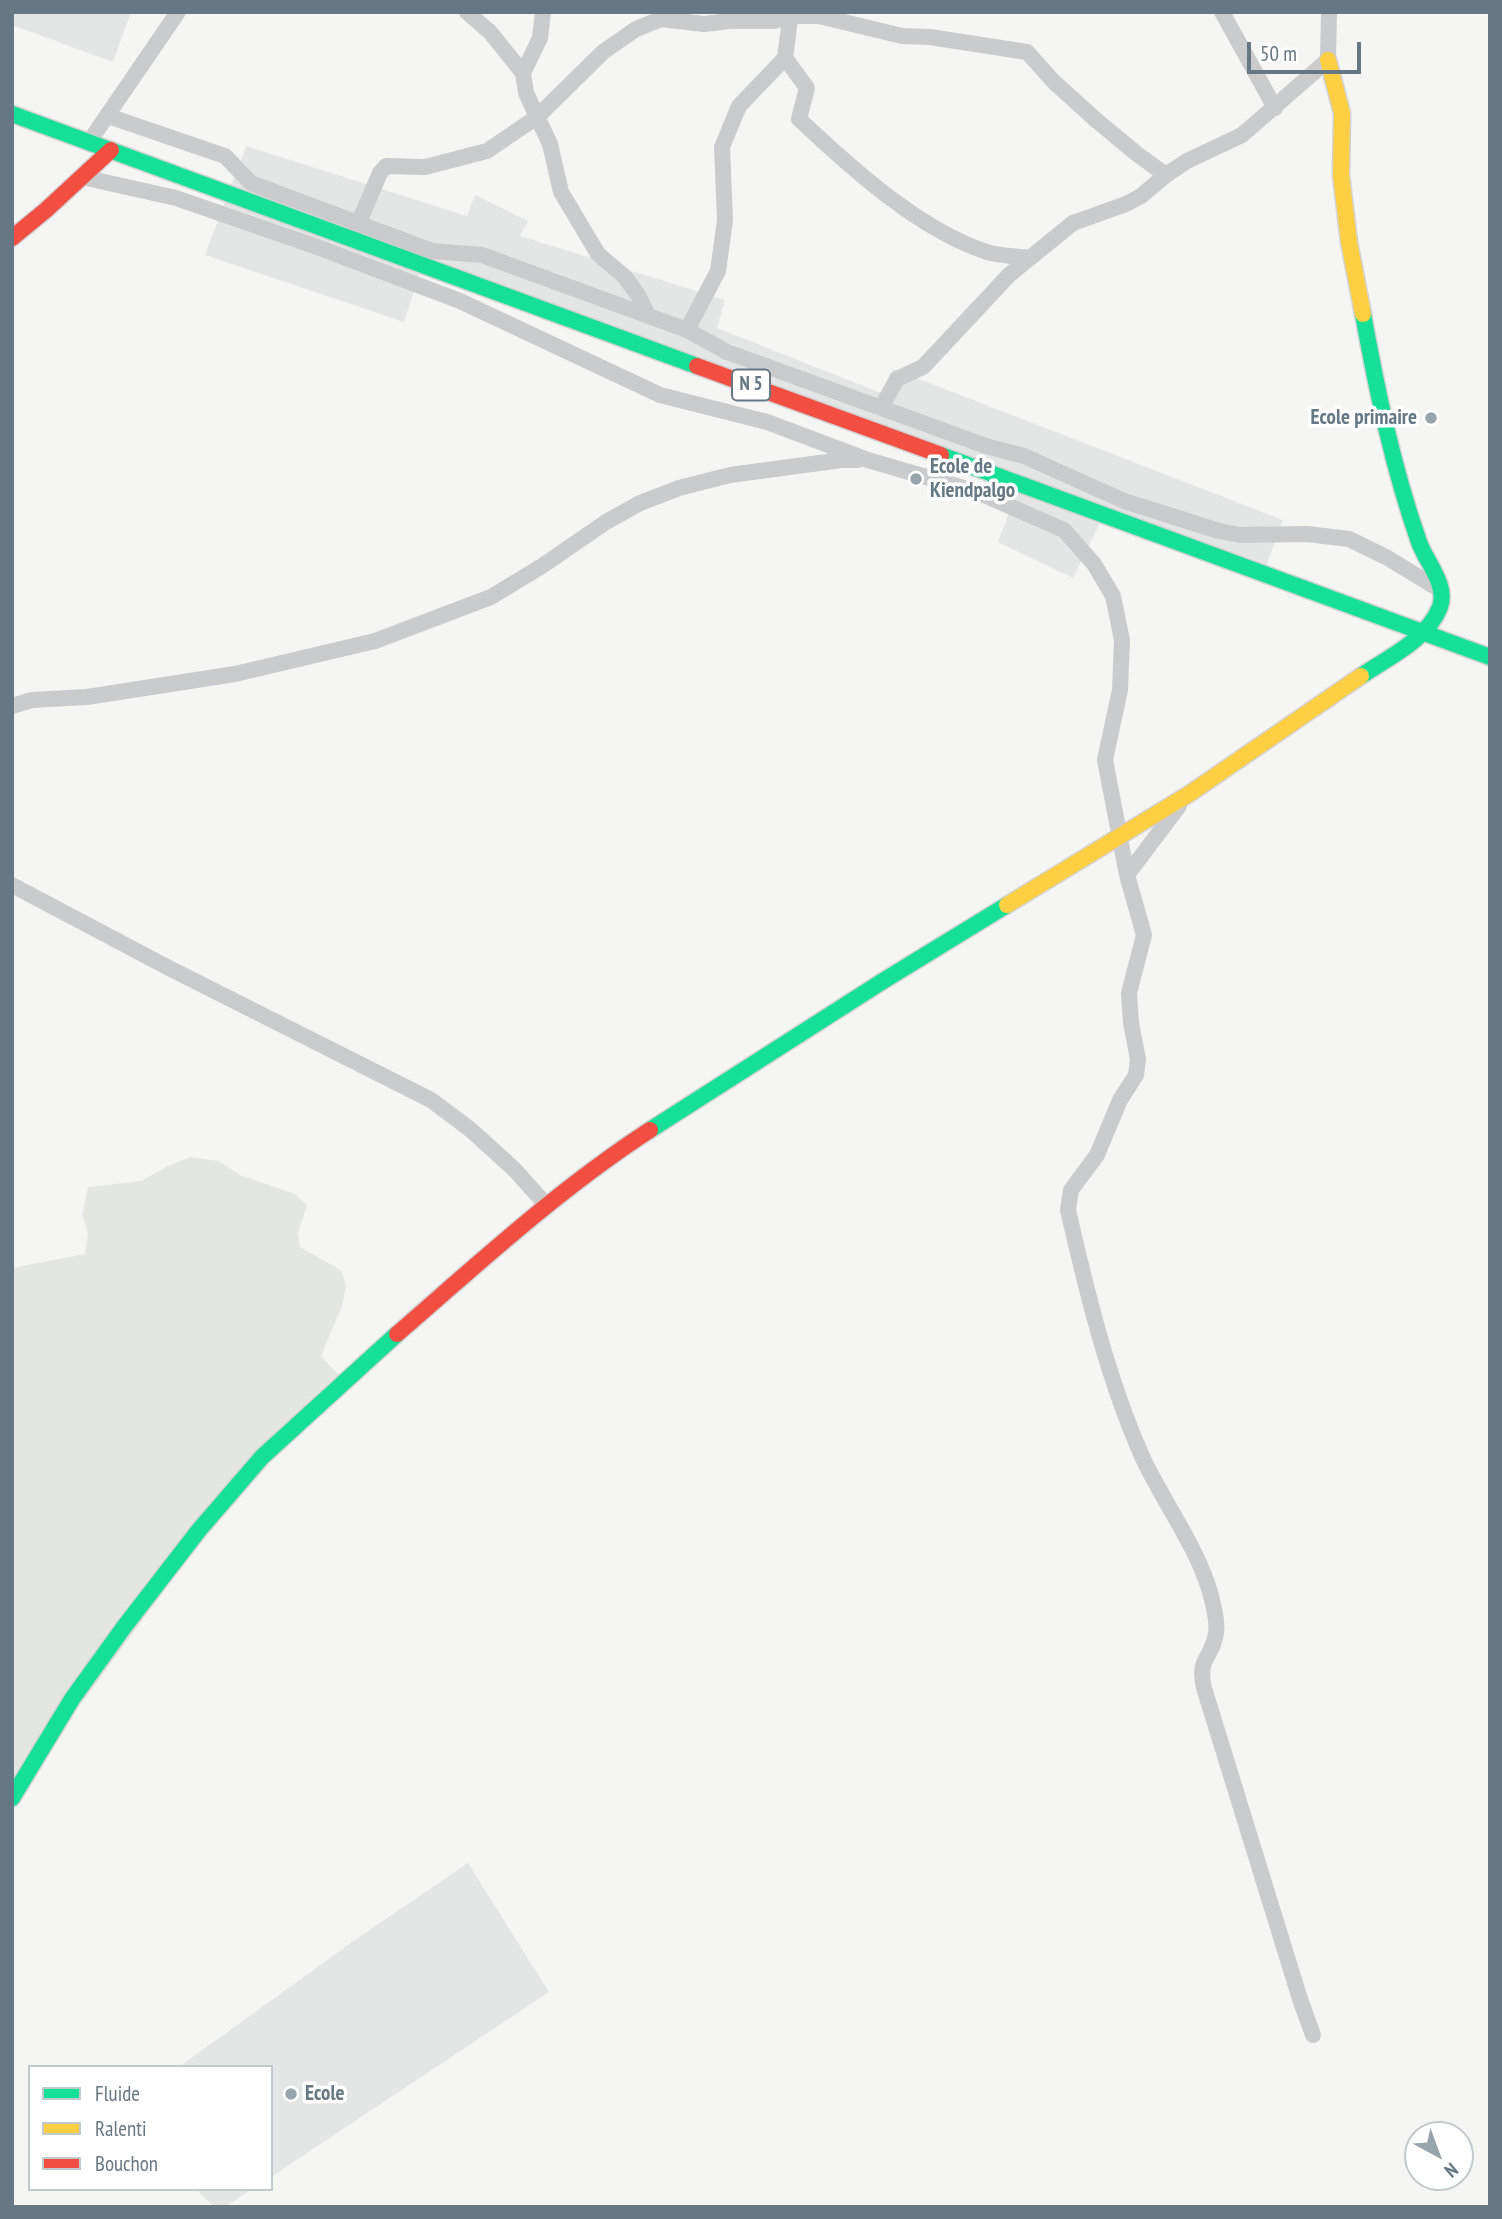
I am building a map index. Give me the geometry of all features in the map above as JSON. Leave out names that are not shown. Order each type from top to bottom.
[{"type":"main road","points":[[12,1798],[72,1699],[124,1627],[199,1530],[262,1458],[344,1381],[547,1206],[609,1155],[883,981],[1189,794],[1424,632],[1440,606],[1442,591],[1420,544],[1399,480],[1378,394],[1349,242],[1340,175],[1342,113],[1328,60]]},
{"type":"main road","name":"N 5","points":[[12,114],[1490,657]]},
{"type":"main road","points":[[12,237],[111,150]]},
{"type":"street","points":[[89,142],[178,12]]},
{"type":"street","points":[[467,12],[490,32],[523,73],[526,93],[550,144],[561,192],[598,254],[625,278],[648,315]]},
{"type":"street","points":[[523,73],[540,38],[544,12]]},
{"type":"street","points":[[1222,12],[1275,108]]},
{"type":"street","points":[[881,408],[898,379],[923,367],[1009,275],[1073,223],[1141,196],[1187,161],[1242,135],[1275,108],[1328,60],[1329,12]]},
{"type":"street","points":[[352,239],[380,173],[386,166],[425,167],[487,151],[537,117],[603,52],[636,29],[662,19],[704,24],[775,21],[791,14],[848,17],[902,36],[930,37],[1027,52],[1054,82],[1096,120],[1166,175]]},
{"type":"street","points":[[687,330],[718,271],[725,219],[722,147],[739,106],[785,58],[791,14]]},
{"type":"street","points":[[785,58],[807,88],[799,119],[840,158],[905,208],[950,236],[989,252],[1030,258]]},
{"type":"street","points":[[108,116],[225,156],[251,183],[432,251],[482,255],[648,315],[687,330],[727,352],[986,446],[1024,456],[1124,500],[1219,531],[1240,535],[1307,534],[1349,539],[1386,557],[1442,591]]},
{"type":"street","points":[[82,177],[176,198],[460,301],[660,396],[767,422],[868,460],[976,492],[1064,530],[1094,564],[1113,596],[1122,640],[1120,690],[1105,760],[1127,875],[1144,934],[1129,993],[1138,1059],[1136,1075],[1120,1100],[1097,1155],[1071,1190],[1068,1210],[1099,1336],[1128,1423],[1152,1477],[1194,1552],[1210,1592],[1217,1631],[1212,1649],[1202,1663],[1204,1688],[1313,2035]]},
{"type":"street","points":[[12,706],[32,700],[86,697],[235,674],[375,641],[491,597],[606,522],[640,503],[679,488],[742,473],[842,460],[868,460]]},
{"type":"street","points":[[1127,875],[1189,794]]},
{"type":"street","points":[[12,885],[431,1100],[471,1130],[515,1170],[547,1206]]},
{"type":"shaded area","points":[[12,12],[131,12],[113,62],[12,25]]},
{"type":"shaded area","points":[[246,146],[467,216],[475,195],[528,221],[520,236],[725,300],[717,328],[881,393],[893,369],[1283,520],[1263,575],[1103,517],[1073,578],[998,542],[1019,486],[422,266],[404,322],[205,255]]},
{"type":"shaded area","points":[[190,1157],[219,1161],[240,1175],[295,1194],[307,1205],[298,1233],[300,1247],[342,1271],[346,1286],[342,1306],[321,1356],[344,1381],[262,1457],[12,1798],[12,1268],[85,1254],[88,1234],[82,1214],[88,1187],[141,1181]]},
{"type":"shaded area","points":[[468,1863],[549,1992],[273,2176],[273,2065],[182,2065],[355,1940]]},
{"type":"shaded area","points":[[198,2191],[249,2191],[225,2207],[214,2207]]},
{"type":"traffic: fast","points":[[12,114],[697,366]]},
{"type":"traffic: fast","points":[[1361,676],[1417,638],[1434,619],[1442,599],[1439,582],[1419,542],[1401,486],[1363,314]]},
{"type":"traffic: fast","points":[[941,455],[1490,657]]},
{"type":"traffic: fast","points":[[650,1130],[1007,905]]},
{"type":"traffic: fast","points":[[12,1798],[72,1699],[199,1530],[262,1457],[397,1334]]},
{"type":"traffic: slow","points":[[1328,60],[1342,113],[1341,175],[1349,242],[1363,314]]},
{"type":"traffic: slow","points":[[1007,905],[1189,794],[1361,676]]},
{"type":"traffic: jam","points":[[12,238],[111,150]]},
{"type":"traffic: jam","points":[[697,366],[941,455]]},
{"type":"traffic: jam","points":[[397,1334],[552,1202],[650,1130]]},
{"type":"place","name":"Ecole primaire","points":[[1431,418]]},
{"type":"place","name":"Ecole de Kiendpalgo","points":[[916,479]]},
{"type":"place","name":"Ecole","points":[[291,2094]]}]
